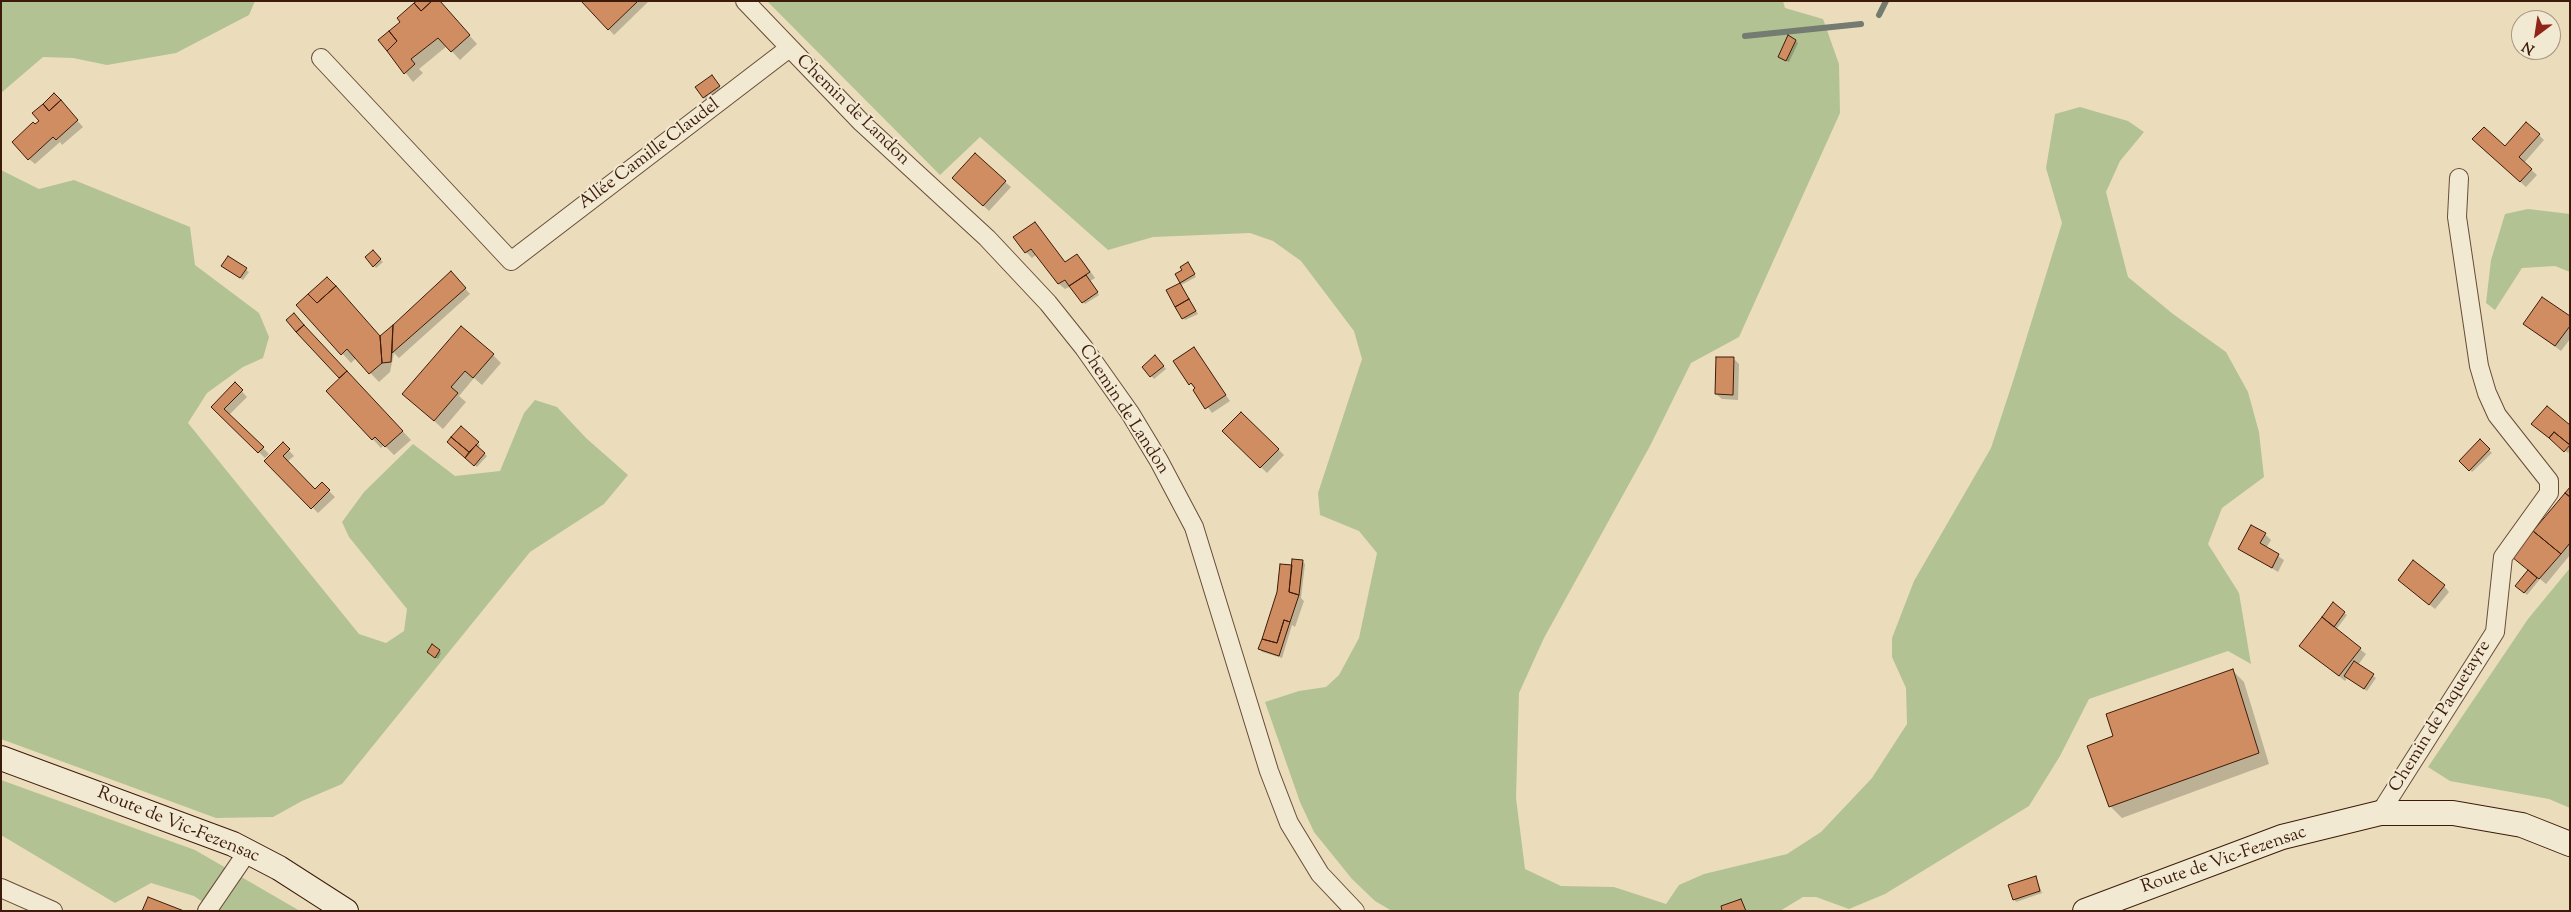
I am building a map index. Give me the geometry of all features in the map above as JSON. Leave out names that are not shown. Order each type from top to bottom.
[{"type":"main road","name":"Route de Vic-Fezensac","points":[[1,758],[248,851],[346,911]]},
{"type":"main road","name":"Route de Vic-Fezensac","points":[[2085,911],[2282,837],[2380,813],[2453,813],[2522,825],[2570,844]]},
{"type":"street","name":"Chemin de Landon","points":[[744,1],[788,49],[862,123],[988,238],[1066,326],[1130,413],[1159,461],[1194,527],[1268,771],[1289,823],[1320,874],[1355,911]]},
{"type":"street","name":"Allée Camille Claudel","points":[[321,58],[511,261],[788,49]]},
{"type":"street","name":"Chemin de Paquetayre","points":[[2380,813],[2495,632],[2503,557],[2549,493],[2549,481],[2497,414],[2487,393],[2479,366],[2457,218],[2459,178]]},
{"type":"street","points":[[207,911],[248,851]]},
{"type":"street","points":[[1,888],[53,911]]},
{"type":"green space","points":[[1,1],[255,1],[249,15],[176,53],[107,65],[73,58],[43,57],[1,93]]},
{"type":"green space","points":[[767,1],[1783,1],[1785,8],[1823,19],[1839,64],[1840,113],[1739,337],[1691,363],[1650,446],[1544,638],[1519,693],[1516,798],[1525,869],[1561,886],[1614,887],[1666,904],[1679,885],[1704,874],[1787,854],[1821,832],[1872,778],[1907,724],[1906,688],[1892,657],[1892,638],[1914,581],[1991,448],[2014,378],[2062,223],[2046,168],[2055,114],[2080,107],[2128,121],[2144,132],[2120,161],[2106,192],[2128,277],[2173,314],[2226,352],[2248,392],[2259,432],[2264,477],[2222,508],[2208,544],[2239,593],[2251,664],[2228,651],[2089,699],[2060,756],[2029,806],[1885,894],[1849,909],[1816,897],[1803,897],[1780,911],[1392,911],[1375,901],[1352,879],[1314,832],[1300,802],[1265,702],[1299,691],[1326,687],[1339,675],[1359,638],[1377,553],[1359,531],[1320,515],[1318,493],[1362,359],[1354,331],[1301,261],[1273,241],[1250,233],[1153,237],[1108,250],[980,137],[940,175]]},
{"type":"green space","points":[[1,170],[39,189],[74,180],[190,227],[195,265],[259,313],[269,337],[263,358],[243,367],[207,393],[188,423],[359,634],[386,643],[404,631],[407,609],[349,537],[342,522],[364,492],[413,444],[455,476],[500,471],[524,413],[535,400],[557,407],[586,438],[628,475],[604,504],[530,552],[342,784],[302,801],[273,817],[216,818],[1,739]]},
{"type":"green space","points":[[2528,209],[2570,214],[2570,272],[2555,266],[2522,268],[2495,310],[2486,303],[2491,260],[2505,214]]},
{"type":"green space","points":[[2570,568],[2570,808],[2549,799],[2450,781],[2428,767],[2528,619]]},
{"type":"green space","points":[[1,780],[195,850],[300,911],[216,911],[194,896],[151,883],[115,903],[1,835]]},
{"type":"building","points":[[417,1],[432,1],[421,11],[414,3]]},
{"type":"building","points":[[432,1],[440,1],[470,35],[451,52],[438,38],[411,59],[415,64],[404,74],[387,51],[397,41],[389,31],[400,22],[397,18],[414,3],[421,11]]},
{"type":"building","points":[[581,1],[638,1],[608,30]]},
{"type":"building","points":[[389,31],[397,41],[387,51],[378,40]]},
{"type":"building","points":[[1788,35],[1796,40],[1786,61],[1778,57]]},
{"type":"building","points":[[712,75],[720,86],[703,98],[695,87]]},
{"type":"building","points":[[54,93],[61,100],[49,111],[43,104]]},
{"type":"building","points":[[61,100],[78,120],[56,140],[53,137],[28,160],[12,142],[33,122],[35,124],[39,121],[32,113],[43,104],[49,111]]},
{"type":"building","points":[[2526,122],[2540,134],[2519,157],[2532,169],[2520,182],[2472,139],[2484,127],[2505,146]]},
{"type":"building","points":[[975,153],[1006,181],[983,206],[952,178]]},
{"type":"building","points":[[1035,222],[1065,262],[1077,254],[1090,272],[1069,286],[1065,280],[1058,284],[1031,249],[1025,253],[1013,237]]},
{"type":"building","points":[[373,250],[381,259],[373,267],[365,257]]},
{"type":"building","points":[[228,256],[247,268],[240,278],[221,266]]},
{"type":"building","points":[[1188,262],[1195,274],[1180,283],[1175,274],[1182,270],[1180,267]]},
{"type":"building","points":[[451,271],[466,288],[392,353],[393,325]]},
{"type":"building","points":[[1086,275],[1098,292],[1082,303],[1069,286]]},
{"type":"building","points":[[327,277],[336,286],[317,303],[308,294]]},
{"type":"building","points":[[1180,283],[1189,299],[1175,307],[1166,290]]},
{"type":"building","points":[[336,286],[380,336],[382,363],[369,374],[347,349],[341,355],[296,305],[308,294],[317,303]]},
{"type":"building","points":[[2542,297],[2570,316],[2570,326],[2555,346],[2523,324]]},
{"type":"building","points":[[1189,299],[1196,311],[1182,319],[1175,307]]},
{"type":"building","points":[[294,313],[304,325],[296,332],[286,320]]},
{"type":"building","points":[[304,325],[347,371],[339,378],[296,332]]},
{"type":"building","points":[[393,325],[391,362],[382,363],[380,336]]},
{"type":"building","points":[[461,326],[494,354],[473,378],[465,371],[451,387],[458,393],[434,421],[402,394]]},
{"type":"building","points":[[1194,347],[1226,395],[1205,409],[1193,390],[1195,388],[1191,383],[1189,385],[1173,361]]},
{"type":"building","points":[[1155,355],[1164,366],[1150,377],[1142,367]]},
{"type":"building","points":[[1716,357],[1734,357],[1733,395],[1715,394]]},
{"type":"building","points":[[347,371],[403,431],[385,447],[375,437],[372,440],[326,391]]},
{"type":"building","points":[[235,382],[243,390],[224,409],[264,447],[258,453],[211,407]]},
{"type":"building","points":[[2547,406],[2570,425],[2570,445],[2554,432],[2549,438],[2531,424]]},
{"type":"building","points":[[1241,412],[1279,449],[1260,468],[1222,431]]},
{"type":"building","points":[[461,426],[479,442],[469,452],[451,437]]},
{"type":"building","points":[[2554,432],[2570,445],[2564,452],[2549,438]]},
{"type":"building","points":[[451,437],[469,452],[465,458],[447,442]]},
{"type":"building","points":[[2480,439],[2490,449],[2469,471],[2459,461]]},
{"type":"building","points":[[283,442],[290,449],[283,456],[315,489],[322,482],[330,490],[311,509],[264,461]]},
{"type":"building","points":[[476,445],[485,453],[474,466],[465,458]]},
{"type":"building","points":[[2570,487],[2570,497],[2565,493]]},
{"type":"building","points":[[2565,493],[2570,497],[2570,543],[2561,554],[2533,531]]},
{"type":"building","points":[[2251,525],[2266,533],[2260,543],[2279,554],[2272,568],[2238,549]]},
{"type":"building","points":[[2533,531],[2561,554],[2539,579],[2512,557]]},
{"type":"building","points":[[1292,559],[1303,560],[1299,595],[1289,592]]},
{"type":"building","points":[[2413,560],[2445,585],[2429,605],[2398,580]]},
{"type":"building","points":[[1280,564],[1292,565],[1289,592],[1299,595],[1290,622],[1284,620],[1277,643],[1262,639],[1277,592]]},
{"type":"building","points":[[2528,570],[2537,578],[2524,593],[2515,586]]},
{"type":"building","points":[[2333,602],[2345,612],[2334,627],[2322,617]]},
{"type":"building","points":[[2322,617],[2361,648],[2339,676],[2299,646]]},
{"type":"building","points":[[1284,620],[1290,622],[1279,656],[1258,649],[1262,639],[1277,643]]},
{"type":"building","points":[[432,644],[440,650],[435,658],[427,652]]},
{"type":"building","points":[[2354,661],[2374,674],[2364,689],[2344,676]]},
{"type":"building","points":[[2233,669],[2259,753],[2109,807],[2087,746],[2113,736],[2106,714]]},
{"type":"building","points":[[2036,876],[2040,891],[2013,900],[2008,885]]},
{"type":"building","points":[[148,897],[184,911],[142,911]]},
{"type":"building","points":[[1741,899],[1746,911],[1722,911],[1721,906]]},
{"type":"waterway","points":[[1879,15],[1886,1]]},
{"type":"waterway","points":[[1745,36],[1861,24]]}]
